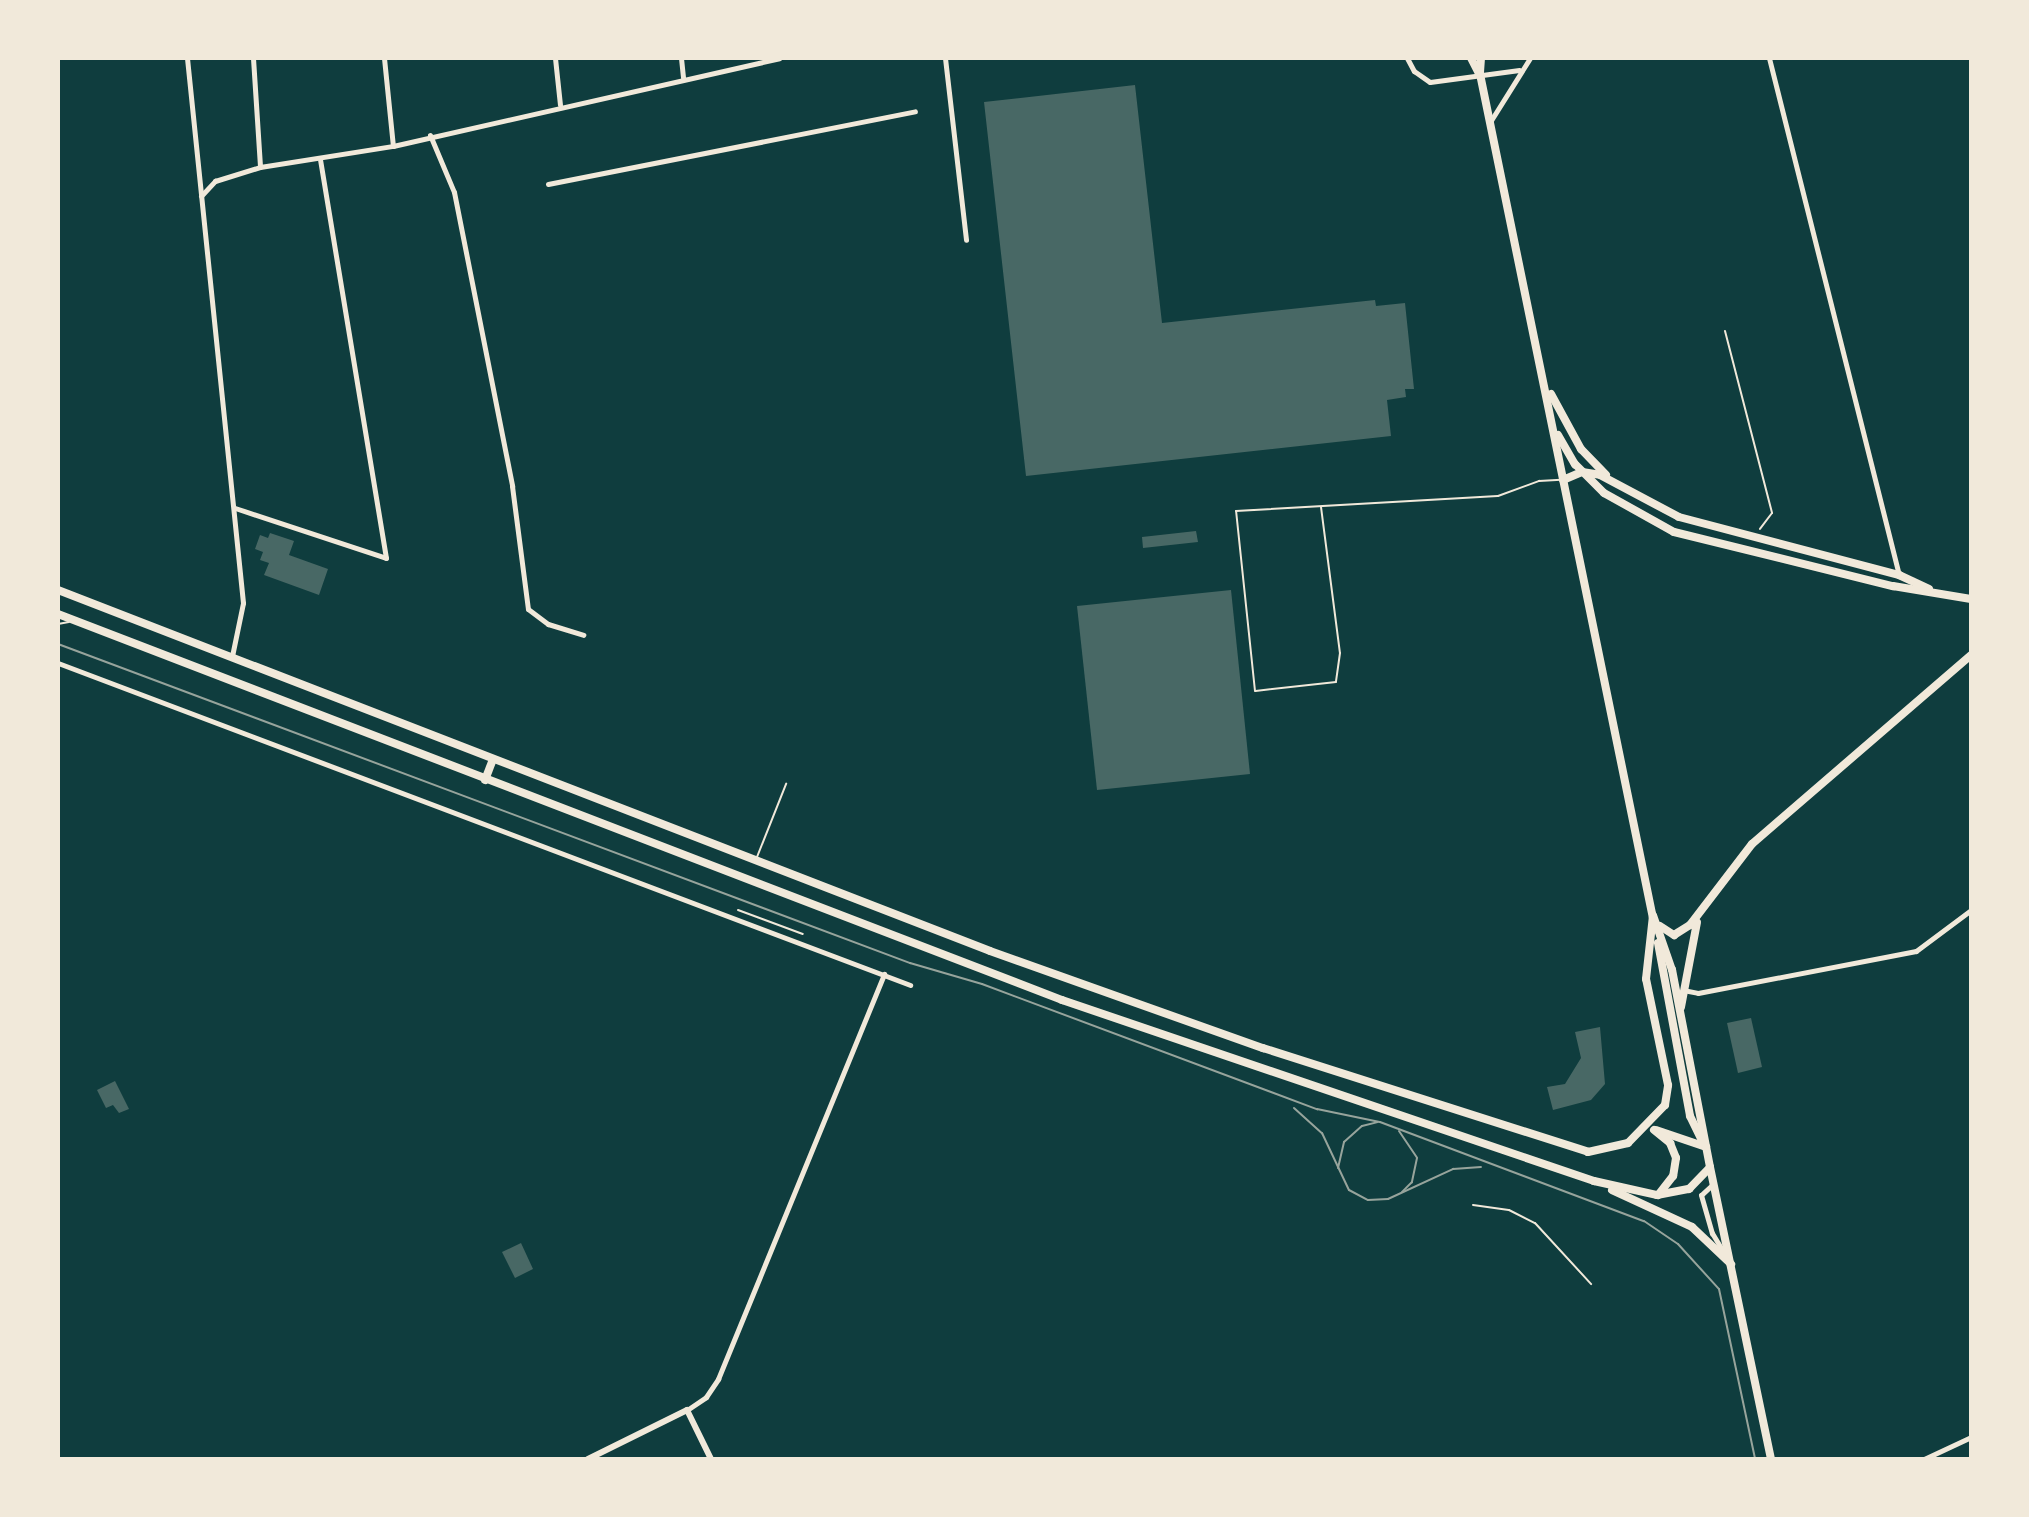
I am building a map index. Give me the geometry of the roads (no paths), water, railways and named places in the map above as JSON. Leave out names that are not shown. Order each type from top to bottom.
[{"type":"main road","points":[[1471,58],[1480,74]]},
{"type":"main road","points":[[1481,58],[1480,74],[1489,123],[1546,384],[1653,915],[1690,1116],[1706,1147]]},
{"type":"main road","points":[[1546,384],[1581,449],[1612,482]]},
{"type":"main road","points":[[1554,427],[1582,472],[1604,493],[1674,532],[1941,595],[1971,599]]},
{"type":"main road","points":[[1563,480],[1582,472],[1612,482],[1706,526],[1898,570],[1941,595]]},
{"type":"main road","points":[[58,590],[755,861],[1263,1048],[1568,1147],[1603,1152],[1654,1130],[1674,1132],[1706,1147]]},
{"type":"main road","points":[[58,614],[1062,1000],[1594,1181],[1692,1227],[1731,1264]]},
{"type":"main road","points":[[1653,915],[1666,934],[1674,935],[1700,913],[1752,844],[1971,655]]},
{"type":"main road","points":[[485,780],[493,759]]},
{"type":"main road","points":[[1681,1020],[1683,990],[1700,913]]},
{"type":"main road","points":[[1653,915],[1672,970],[1771,1459]]},
{"type":"main road","points":[[1640,1135],[1665,1105],[1668,1085],[1646,979],[1653,915]]},
{"type":"main road","points":[[1654,1130],[1670,1143],[1676,1158],[1673,1176],[1657,1195]]},
{"type":"main road","points":[[1594,1181],[1657,1195],[1689,1189],[1710,1167]]},
{"type":"street","points":[[187,58],[243,603],[232,657]]},
{"type":"street","points":[[253,58],[260,167]]},
{"type":"street","points":[[384,58],[393,146]]},
{"type":"street","points":[[555,58],[560,105]]},
{"type":"street","points":[[681,58],[683,78]]},
{"type":"street","points":[[201,196],[215,181],[260,167],[320,160],[393,146],[560,105],[779,58]]},
{"type":"street","points":[[945,58],[966,240]]},
{"type":"street","points":[[1407,58],[1414,71],[1430,82],[1519,70]]},
{"type":"street","points":[[1489,123],[1519,70],[1530,58]]},
{"type":"street","points":[[1769,58],[1898,570]]},
{"type":"street","points":[[548,184],[915,111]]},
{"type":"street","points":[[430,135],[454,192],[517,516],[528,609],[548,624],[583,635]]},
{"type":"street","points":[[235,508],[386,558],[320,160]]},
{"type":"street","points":[[58,663],[910,985]]},
{"type":"street","points":[[1683,990],[1698,993],[1916,951],[1971,910]]},
{"type":"street","points":[[588,1459],[687,1410],[706,1397],[718,1379],[884,974]]},
{"type":"street","points":[[1714,1183],[1701,1195],[1712,1233],[1731,1264]]},
{"type":"street","points":[[687,1410],[711,1459]]},
{"type":"street","points":[[1924,1459],[1971,1437]]},
{"type":"lane","points":[[1725,331],[1772,513],[1760,529]]},
{"type":"lane","points":[[1321,507],[1340,653],[1336,682],[1255,691],[1236,511],[1507,492],[1563,480]]},
{"type":"lane","points":[[58,624],[76,621]]},
{"type":"lane","points":[[755,861],[786,784]]},
{"type":"lane","points":[[1473,1205],[1502,1208],[1535,1223],[1591,1284]]},
{"type":"tram line","points":[[58,644],[910,963],[982,984],[1317,1109],[1380,1122],[1644,1221],[1678,1244],[1719,1289],[1755,1459]]},
{"type":"tram line","points":[[1294,1108],[1322,1133],[1349,1190],[1368,1200],[1388,1199],[1453,1169],[1481,1167]]},
{"type":"tram line","points":[[1338,1168],[1344,1142],[1362,1126],[1378,1122]]},
{"type":"tram line","points":[[1399,1131],[1417,1158],[1412,1182],[1402,1192]]}]
